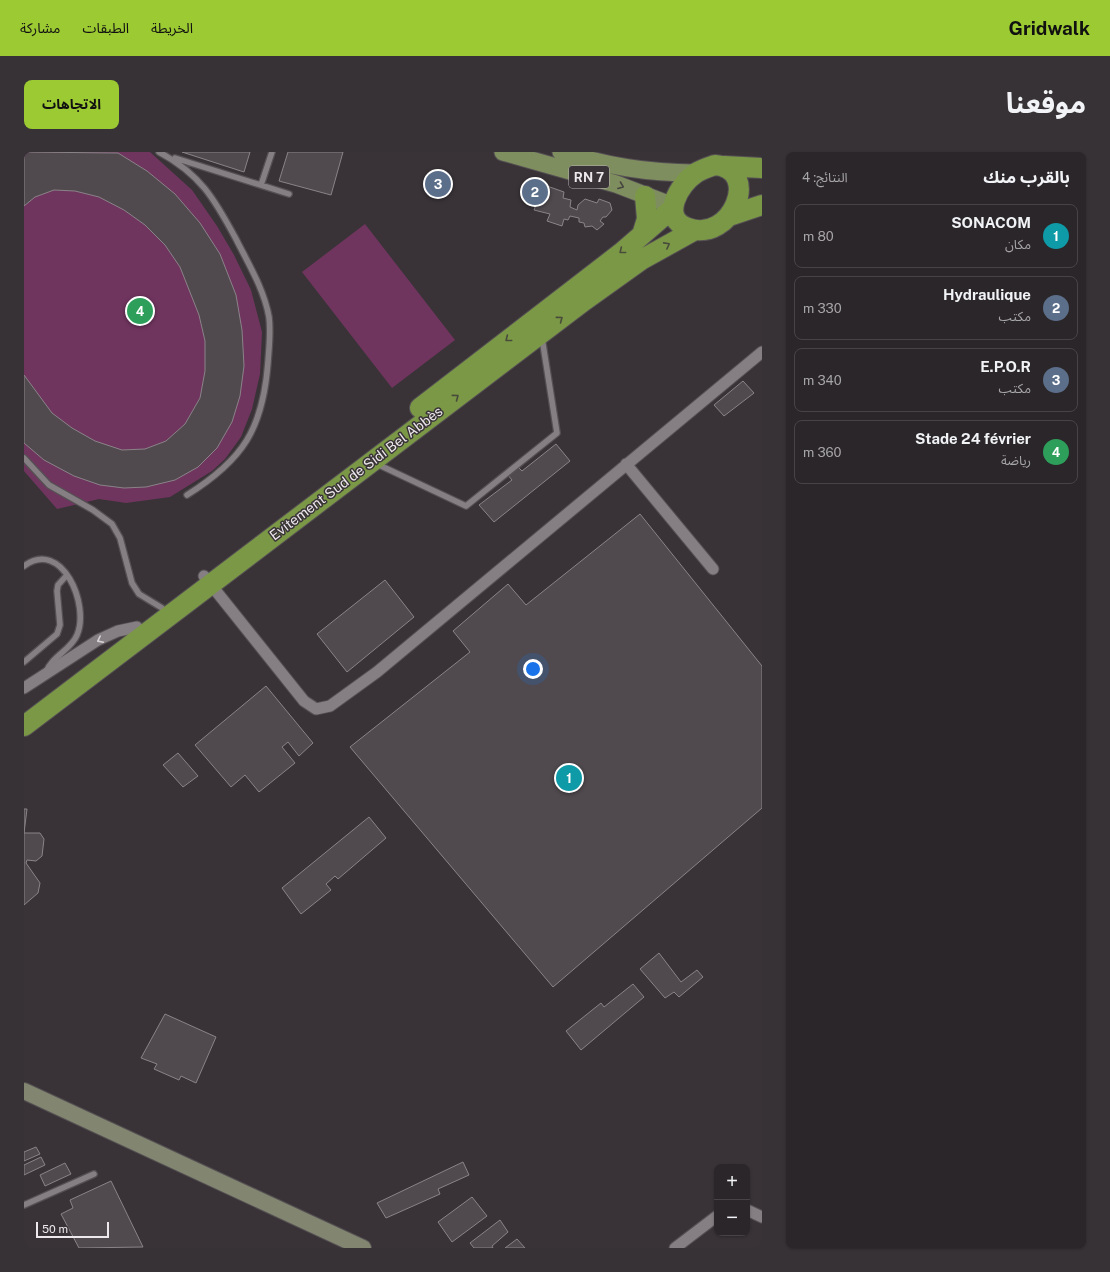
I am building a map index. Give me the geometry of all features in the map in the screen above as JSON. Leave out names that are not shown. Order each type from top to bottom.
[{"type":"highway","points":[[720,166],[740,152]]},
{"type":"highway","points":[[720,166],[738,175],[744,190],[743,198]]},
{"type":"highway","points":[[762,168],[720,166],[695,173],[680,189],[673,207],[674,213],[679,222],[683,226],[695,230],[716,227],[732,215],[762,205]]},
{"type":"highway","points":[[732,215],[762,173]]},
{"type":"highway","points":[[642,235],[647,219],[645,196]]},
{"type":"highway","name":"Evitement Sud de Sidi Bel Abbès","points":[[24,713],[207,580],[368,460],[539,325],[673,207]]},
{"type":"highway","name":"Evitement Sud de Sidi Bel Abbès","points":[[207,580],[539,325],[641,260],[695,230]]},
{"type":"highway","name":"Evitement Sud de Sidi Bel Abbès","points":[[24,726],[151,620]]},
{"type":"main road","name":"RN 7","points":[[503,152],[528,156],[566,171],[616,184],[673,207]]},
{"type":"main road","name":"RN 7","points":[[566,153],[635,170],[661,173],[695,173]]},
{"type":"main road","points":[[566,153],[566,171]]},
{"type":"main road","points":[[24,1091],[362,1248]]},
{"type":"street","points":[[207,580],[304,701],[316,709],[330,706],[377,672],[762,352]]},
{"type":"street","points":[[626,464],[713,570]]},
{"type":"street","points":[[24,688],[98,640],[118,631],[151,620]]},
{"type":"street","points":[[750,1211],[762,1217]]},
{"type":"street","points":[[681,1246],[714,1218]]},
{"type":"lane","points":[[261,185],[272,152]]},
{"type":"lane","points":[[161,154],[289,194]]},
{"type":"lane","points":[[161,154],[178,162],[201,182],[223,215],[260,286],[269,316],[270,336],[267,380],[261,410],[252,432],[232,460],[213,478],[186,495]]},
{"type":"lane","points":[[368,460],[466,506],[557,433],[539,325]]},
{"type":"lane","points":[[24,458],[49,485],[93,510],[112,524],[120,538],[132,583],[139,594],[151,620]]},
{"type":"lane","points":[[24,566],[30,561],[46,558],[60,567],[72,581],[78,599],[79,627],[77,635],[50,664],[46,674]]},
{"type":"lane","points":[[24,662],[56,634],[60,625],[57,591],[58,585],[66,575]]},
{"type":"lane","points":[[24,1205],[94,1174]]},
{"type":"shaded area","points":[[24,152],[150,152],[192,190],[217,226],[234,255],[251,290],[262,332],[260,374],[252,409],[241,437],[225,459],[212,471],[170,497],[126,503],[99,499],[57,509],[24,471]]},
{"type":"shaded area","points":[[365,224],[455,340],[392,388],[302,272]]},
{"type":"building","points":[[24,152],[118,153],[147,171],[175,194],[200,223],[220,254],[236,295],[242,330],[244,366],[240,396],[232,422],[217,448],[198,467],[175,480],[146,487],[124,488],[100,485],[74,476],[44,460],[24,443],[24,375],[52,413],[72,428],[95,441],[122,450],[145,449],[166,441],[185,424],[200,398],[205,371],[205,341],[199,315],[180,267],[165,245],[145,225],[124,210],[99,197],[75,191],[54,190],[35,197],[24,206]]},
{"type":"building","points":[[182,152],[250,152],[244,172]]},
{"type":"building","points":[[288,152],[343,152],[331,195],[279,181]]},
{"type":"building","points":[[547,186],[564,192],[563,198],[571,200],[570,207],[577,210],[578,205],[585,199],[597,203],[599,199],[610,203],[612,210],[600,221],[604,224],[597,230],[592,226],[585,227],[584,223],[579,222],[579,218],[570,216],[568,220],[564,219],[562,226],[547,221],[550,214],[534,210],[539,197],[543,197]]},
{"type":"building","points":[[743,381],[754,393],[724,416],[714,405]]},
{"type":"building","points":[[556,444],[570,461],[494,522],[479,505],[512,480],[507,474],[517,466],[522,471]]},
{"type":"building","points":[[640,514],[762,666],[762,808],[553,987],[350,747],[470,652],[453,631],[508,584],[526,605]]},
{"type":"building","points":[[385,580],[414,617],[347,672],[317,634]]},
{"type":"building","points":[[266,686],[313,743],[299,756],[288,742],[282,747],[295,763],[259,792],[245,775],[231,787],[195,745]]},
{"type":"building","points":[[178,753],[198,776],[183,787],[163,765]]},
{"type":"building","points":[[24,809],[27,809],[24,833]]},
{"type":"building","points":[[369,817],[386,838],[338,879],[335,876],[326,884],[331,890],[301,914],[282,888]]},
{"type":"building","points":[[24,833],[40,833],[44,839],[42,856],[36,861],[27,860],[26,863],[40,883],[38,893],[24,905]]},
{"type":"building","points":[[659,953],[681,982],[697,970],[703,977],[679,997],[674,992],[665,998],[640,969]]},
{"type":"building","points":[[633,984],[644,997],[581,1050],[566,1031],[601,1003],[604,1007]]},
{"type":"building","points":[[165,1014],[216,1037],[196,1083],[181,1076],[179,1080],[154,1069],[157,1064],[141,1058]]},
{"type":"building","points":[[36,1147],[40,1154],[24,1161],[24,1152]]},
{"type":"building","points":[[41,1157],[45,1165],[24,1175],[24,1165]]},
{"type":"building","points":[[463,1162],[469,1175],[438,1189],[440,1194],[386,1218],[377,1203]]},
{"type":"building","points":[[65,1163],[71,1174],[45,1186],[40,1175]]},
{"type":"building","points":[[111,1181],[143,1247],[79,1248],[61,1214],[73,1208],[70,1200]]},
{"type":"building","points":[[472,1197],[487,1216],[452,1242],[438,1222]]},
{"type":"building","points":[[500,1220],[508,1232],[492,1246],[493,1248],[474,1248],[470,1243]]},
{"type":"building","points":[[517,1239],[525,1248],[505,1248]]},
{"type":"place","name":"E.P.O.R","points":[[438,184]]},
{"type":"place","name":"Hydraulique","points":[[535,192]]},
{"type":"place","name":"Stade 24 février","points":[[140,311]]},
{"type":"place","name":"SONACOM","points":[[569,778]]}]
